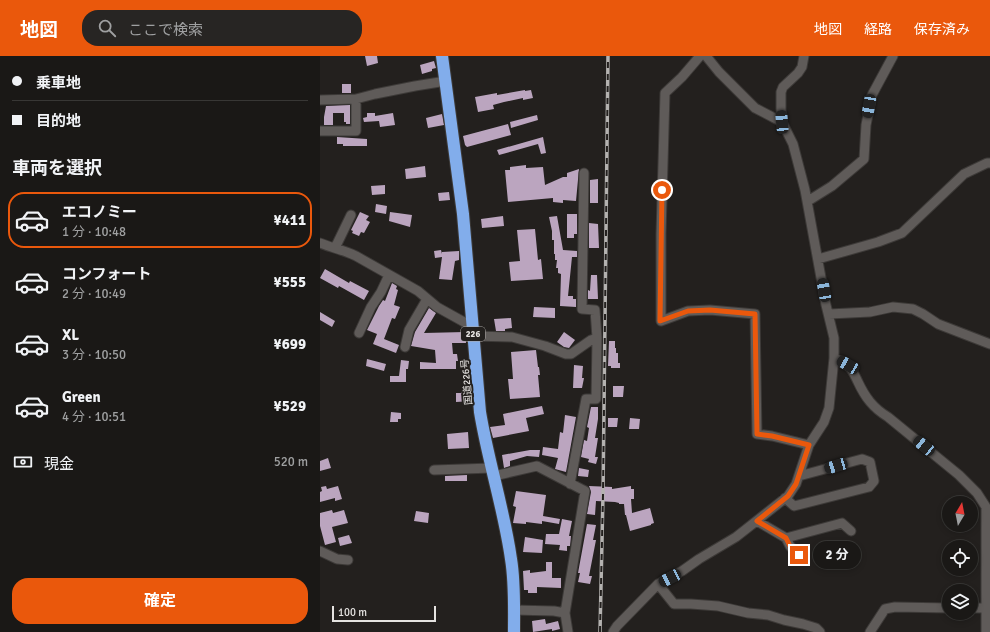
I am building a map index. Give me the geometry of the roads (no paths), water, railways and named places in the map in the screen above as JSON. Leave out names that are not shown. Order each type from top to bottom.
[{"type":"highway","name":"国道226号","points":[[442,56],[463,214],[480,412],[504,517],[511,559],[514,584],[514,632]]},
{"type":"street","points":[[700,56],[682,77],[665,93],[660,321],[688,311],[710,310],[755,314],[757,434],[809,445]]},
{"type":"street","points":[[706,56],[719,72],[754,108],[782,122]]},
{"type":"street","points":[[613,632],[658,584],[682,571],[736,537],[785,498],[796,484],[809,445],[824,422],[829,408],[834,358],[834,338],[826,305],[802,174],[793,144],[782,122],[781,92],[783,87],[802,68],[804,56]]},
{"type":"street","points":[[808,201],[832,186],[864,159],[866,125],[872,95],[892,56]]},
{"type":"street","points":[[320,100],[356,100],[375,94],[409,87],[446,82]]},
{"type":"street","points":[[320,131],[356,131],[356,100]]},
{"type":"street","points":[[818,259],[878,242],[902,233],[964,174],[990,163]]},
{"type":"street","points":[[570,484],[586,399],[596,399],[596,310],[582,309],[584,173]]},
{"type":"street","points":[[335,248],[351,215]]},
{"type":"street","points":[[320,243],[346,251],[418,291],[437,307],[473,332],[512,337],[545,346],[566,354],[571,354],[591,340],[597,338]]},
{"type":"street","points":[[359,333],[370,307],[381,292],[389,275]]},
{"type":"street","points":[[405,347],[409,330],[427,299]]},
{"type":"street","points":[[829,314],[870,312],[893,307],[912,309],[924,314],[938,324],[990,344]]},
{"type":"street","points":[[834,358],[848,365],[854,372],[869,401],[878,410],[959,475],[977,493],[988,509],[988,608],[986,632]]},
{"type":"street","points":[[785,498],[794,506],[869,487],[874,481],[870,462],[862,458],[799,476]]},
{"type":"street","points":[[434,470],[493,472],[537,466],[585,491],[565,613],[568,632]]},
{"type":"street","points":[[757,521],[786,538],[790,546],[799,555]]},
{"type":"street","points":[[786,538],[842,523],[850,531]]},
{"type":"street","points":[[320,551],[337,559],[348,560]]},
{"type":"street","points":[[658,584],[674,604],[718,606],[748,613],[768,615],[816,628],[820,632]]},
{"type":"street","points":[[870,632],[885,609],[894,607],[942,608]]},
{"type":"street","points":[[514,610],[554,611],[565,613]]},
{"type":"railway","points":[[600,632],[608,56]]}]
